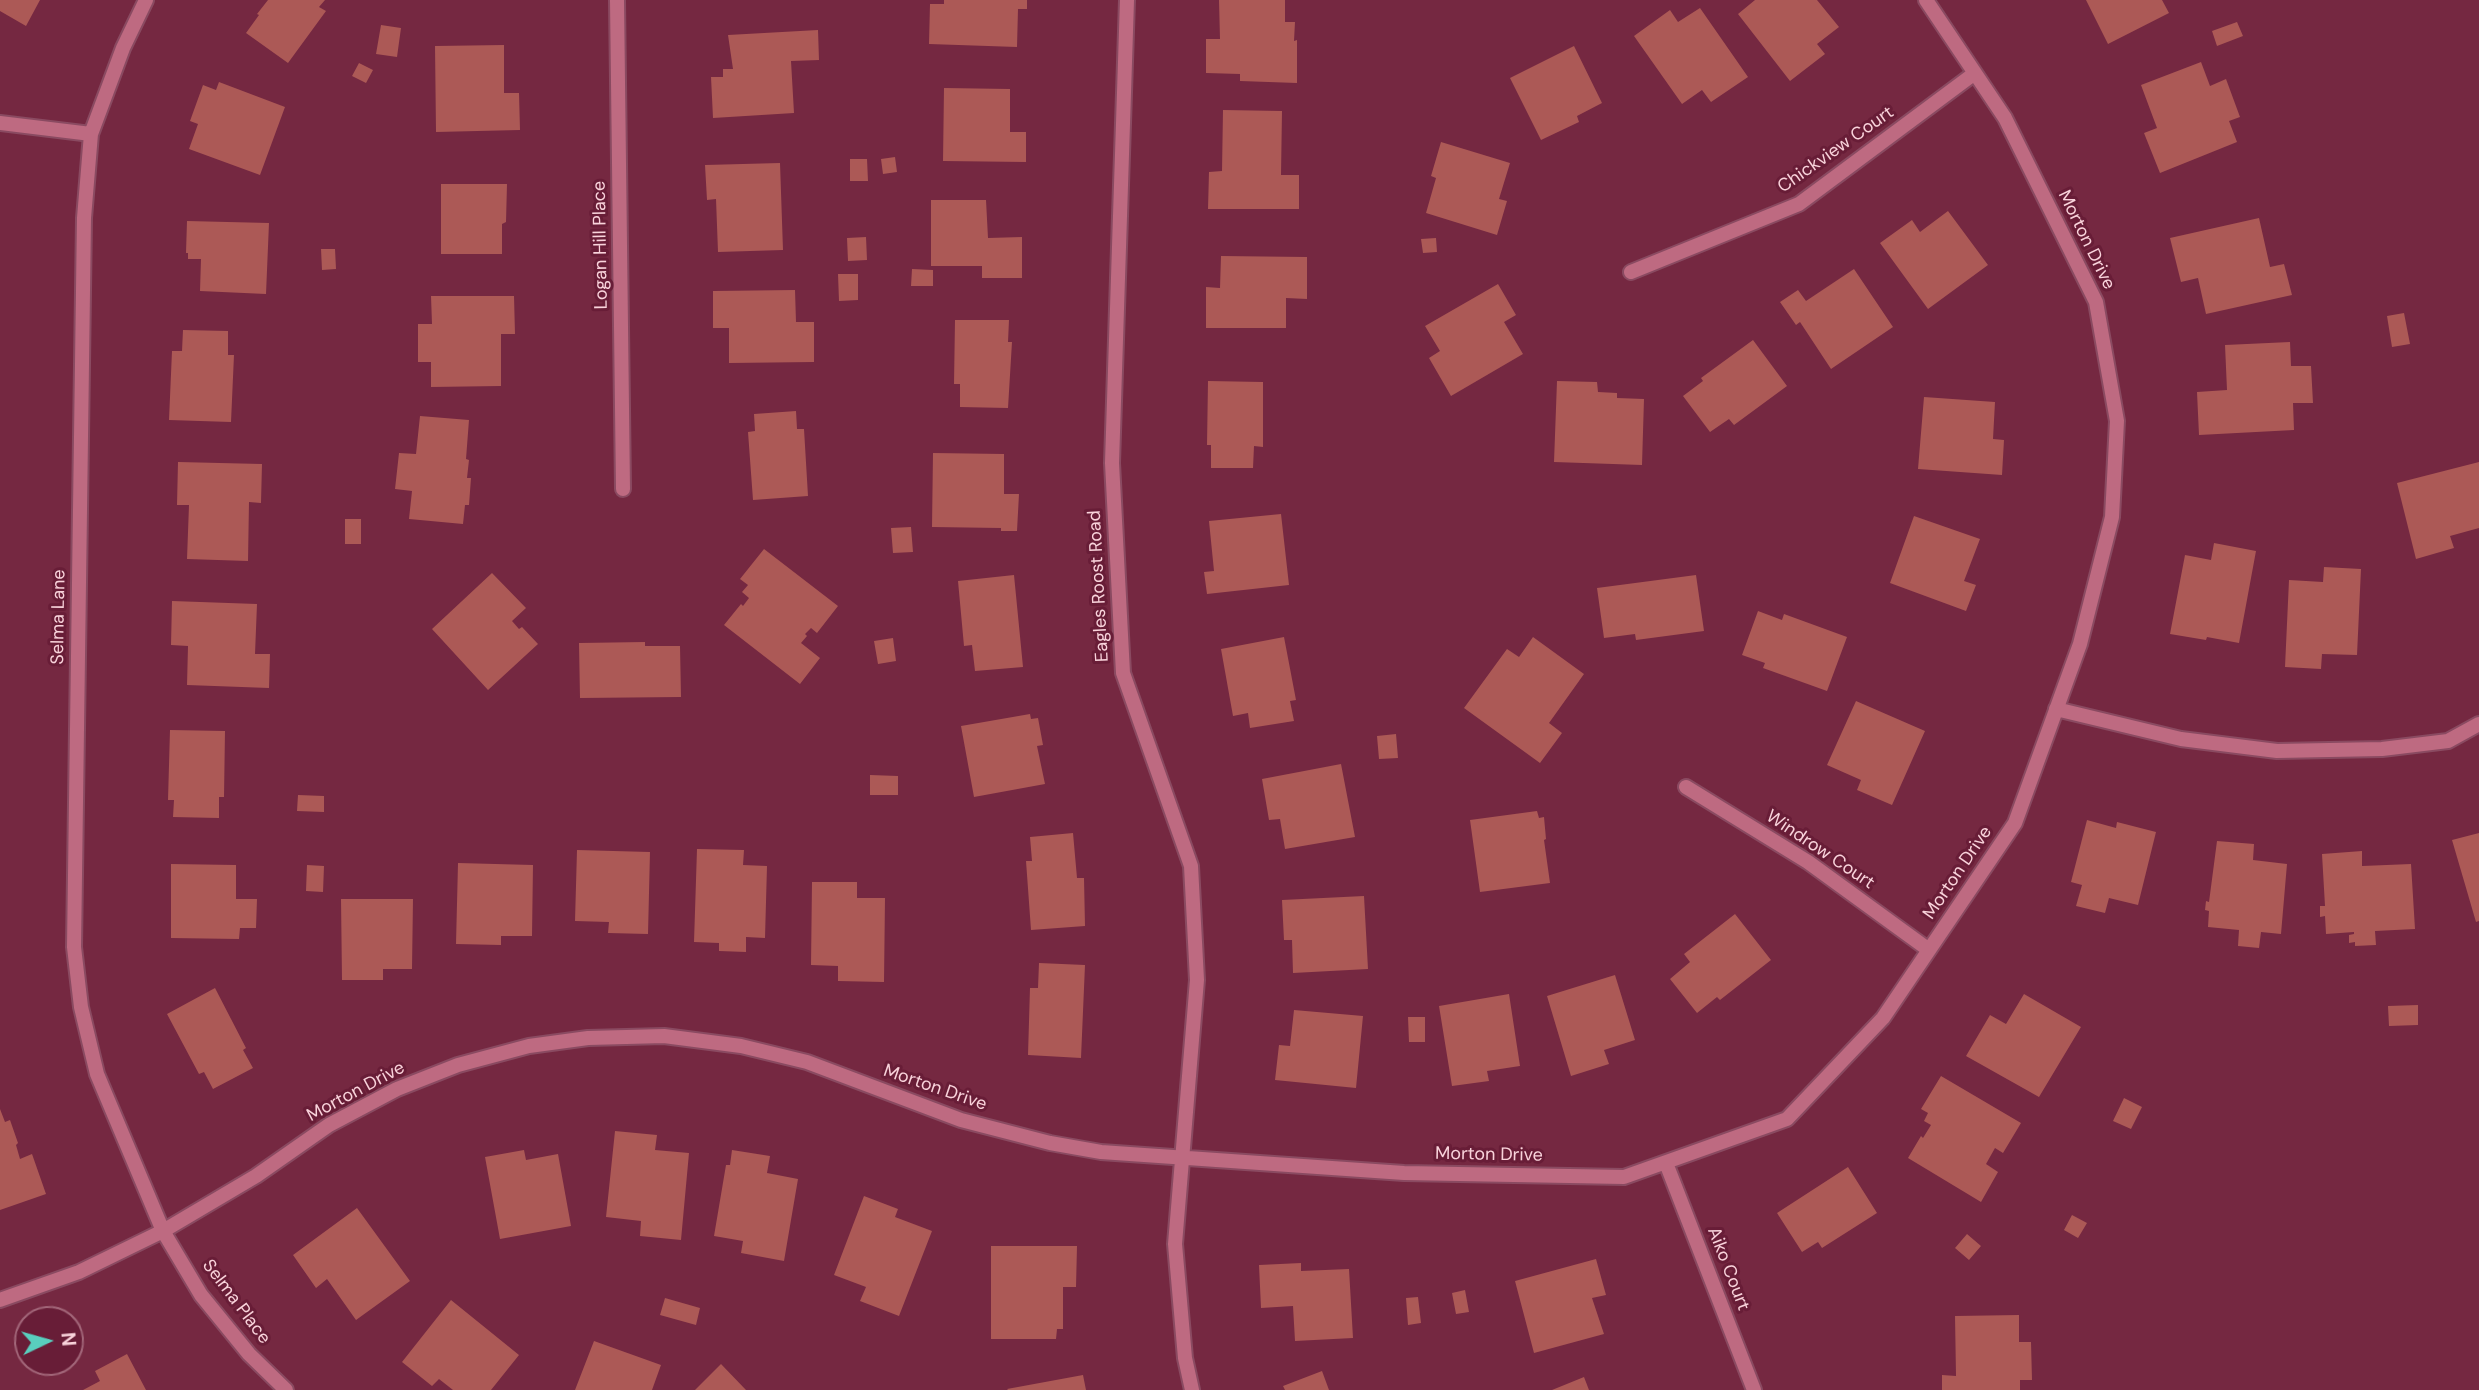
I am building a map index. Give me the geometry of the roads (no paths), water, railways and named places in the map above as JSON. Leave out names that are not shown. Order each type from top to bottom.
[{"type":"street","name":"Selma Lane","points":[[146,0],[123,48],[91,134],[84,218],[74,947],[80,1007],[97,1074],[163,1231]]},
{"type":"street","name":"Logan Hill Place","points":[[617,0],[623,489]]},
{"type":"street","name":"Eagles Roost Road","points":[[1127,0],[1112,463],[1123,673],[1191,866],[1197,980],[1175,1244],[1185,1358],[1192,1390]]},
{"type":"street","name":"Morton Drive","points":[[0,1300],[79,1272],[163,1231],[256,1176],[329,1125],[397,1089],[470,1062],[529,1046],[588,1038],[664,1037],[741,1046],[807,1062],[961,1120],[1049,1143],[1101,1152],[1404,1173],[1624,1177],[1787,1119],[1883,1018],[2015,822],[2080,644],[2112,517],[2117,421],[2096,302],[2006,118],[1926,0]]},
{"type":"street","name":"Chickview Court","points":[[1630,272],[1799,204],[1975,73]]},
{"type":"street","points":[[0,123],[91,134]]},
{"type":"street","points":[[2056,709],[2180,739],[2277,751],[2382,749],[2448,741],[2479,724]]},
{"type":"street","name":"Windrow Court","points":[[1686,787],[1808,862],[1929,950]]},
{"type":"street","name":"Aiko Court","points":[[1666,1163],[1754,1390]]},
{"type":"street","name":"Selma Place","points":[[163,1231],[201,1294],[248,1354],[286,1390]]}]
